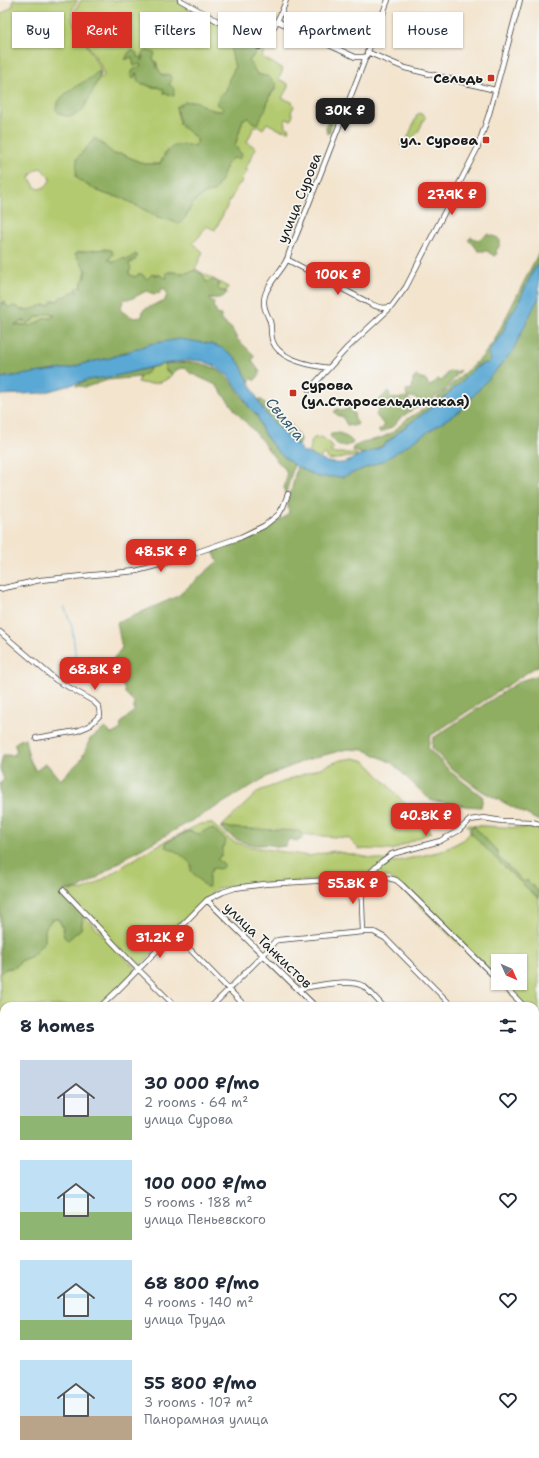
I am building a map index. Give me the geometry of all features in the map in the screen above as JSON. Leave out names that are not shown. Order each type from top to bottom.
[{"type":"street","points":[[180,0],[235,31],[259,47],[266,40],[277,21],[286,0]]},
{"type":"street","name":"улица Сурова","points":[[330,368],[315,366],[298,361],[280,351],[273,342],[270,322],[264,309],[264,299],[273,279],[288,260],[289,253],[388,0]]},
{"type":"street","points":[[309,390],[346,350],[392,306],[406,286],[470,164],[484,132],[520,0]]},
{"type":"street","points":[[277,21],[355,57],[366,55],[405,68],[496,90]]},
{"type":"street","points":[[288,260],[376,306],[384,308],[392,306]]},
{"type":"street","points":[[0,588],[40,580],[136,571],[163,564],[241,537],[264,526],[279,514],[288,494]]},
{"type":"street","points":[[0,632],[56,680],[94,701],[100,710],[100,716],[89,726],[72,732],[36,738]]},
{"type":"street","points":[[363,932],[363,878],[392,854],[446,839],[470,820],[484,818],[502,821],[532,822],[539,824]]},
{"type":"street","points":[[105,1002],[139,970],[207,900],[235,888],[265,884],[363,878],[388,878],[396,880],[491,973]]},
{"type":"street","points":[[63,890],[171,1002]]},
{"type":"street","name":"улица Танкистов","points":[[207,900],[262,956],[311,1002]]},
{"type":"street","points":[[216,1002],[275,941],[374,932],[385,938],[448,1002]]},
{"type":"street","points":[[174,933],[241,1002]]},
{"type":"street","points":[[298,989],[353,982],[364,987],[379,1002]]},
{"type":"street","points":[[508,990],[520,1002]]},
{"type":"green space","points":[[13,0],[78,0],[74,6],[71,16],[72,48],[88,48],[99,66],[101,73],[100,76],[102,78],[104,75],[100,64],[90,48],[132,48],[132,12],[74,12],[81,0],[179,0],[199,12],[140,12],[140,48],[210,48],[210,19],[218,24],[218,48],[257,48],[264,52],[262,57],[283,69],[279,79],[288,84],[288,87],[282,98],[292,102],[294,106],[291,112],[293,115],[291,120],[286,119],[285,121],[285,126],[290,129],[289,131],[280,130],[267,123],[263,129],[257,125],[256,128],[254,127],[247,142],[256,148],[245,170],[248,171],[243,176],[241,183],[238,185],[215,230],[206,226],[193,243],[203,252],[195,269],[228,287],[226,291],[220,291],[212,283],[206,282],[196,270],[186,273],[169,272],[167,278],[160,275],[151,275],[147,279],[145,279],[144,276],[133,277],[129,274],[129,263],[133,262],[136,254],[127,260],[125,258],[112,263],[108,260],[111,256],[111,250],[102,249],[91,251],[79,258],[86,270],[82,284],[77,292],[73,292],[48,305],[44,305],[34,310],[21,310],[18,307],[9,309],[0,304],[0,15],[13,6]],"holes":[[[231,50],[255,54],[249,61],[257,74],[269,77],[275,90],[269,97],[266,108],[243,119],[235,146],[242,155],[233,158],[227,164],[222,178],[207,193],[194,201],[186,217],[158,217],[120,197],[115,197],[97,190],[85,184],[76,177],[101,142],[114,155],[122,154],[144,164],[160,164],[166,151],[183,145],[191,147],[197,144],[196,138],[180,125],[176,107],[198,102],[209,109],[222,111],[229,79],[235,68]],[[137,56],[143,61],[144,56],[153,59],[157,63],[158,69],[161,73],[165,76],[171,77],[172,80],[164,93],[163,88],[151,87],[142,84],[139,81],[138,74],[136,73],[135,76],[131,77],[131,73],[142,65],[134,61],[132,57],[126,57]],[[100,76],[81,112],[72,115],[56,105],[75,87]],[[39,168],[42,169],[50,178],[49,182],[39,189],[35,187],[30,178],[32,173]]]},
{"type":"green space","points":[[232,48],[252,48],[257,51],[249,61],[257,74],[269,77],[277,85],[269,97],[266,108],[258,123],[253,123],[249,118],[243,119],[235,146],[242,155],[239,159],[233,158],[227,164],[222,178],[214,192],[201,195],[193,203],[180,224],[158,217],[120,197],[115,197],[97,190],[85,184],[76,177],[77,158],[95,138],[114,154],[122,154],[144,164],[160,164],[164,156],[172,147],[179,145],[193,146],[197,144],[196,138],[180,125],[176,107],[185,102],[195,101],[215,111],[222,111],[223,108],[217,104],[220,95],[226,91],[229,79],[235,68]]},
{"type":"green space","points":[[132,50],[137,53],[137,56],[142,58],[142,61],[144,57],[142,57],[142,53],[147,51],[155,53],[153,59],[156,61],[157,68],[163,76],[169,74],[172,80],[169,85],[173,88],[174,96],[164,93],[163,88],[151,87],[139,83],[136,73],[134,78],[130,76],[133,70],[142,65],[140,64],[134,66],[132,57],[125,60],[129,52]]},
{"type":"green space","points":[[97,72],[100,72],[100,76],[83,110],[71,116],[61,115],[56,110],[59,100],[73,88]]},
{"type":"green space","points":[[340,104],[339,111],[331,125],[330,132],[327,134],[327,122]]},
{"type":"green space","points":[[419,113],[425,116],[425,118],[418,132],[408,145],[402,148],[401,141],[402,139],[404,143],[406,142]]},
{"type":"green space","points":[[488,234],[498,238],[500,241],[500,245],[496,251],[497,254],[494,256],[487,251],[478,251],[468,240],[471,237],[478,240]]},
{"type":"green space","points":[[105,249],[111,250],[113,254],[108,260],[112,260],[112,263],[123,258],[127,260],[136,254],[137,257],[135,260],[129,263],[131,270],[129,271],[129,274],[135,277],[142,274],[147,279],[154,274],[155,276],[160,275],[167,278],[166,273],[169,272],[186,273],[196,270],[203,275],[206,282],[214,280],[219,283],[218,288],[220,291],[227,292],[220,298],[210,298],[210,300],[215,303],[213,305],[217,311],[215,313],[221,315],[220,319],[232,329],[237,339],[253,354],[254,357],[252,361],[260,372],[259,376],[254,381],[252,378],[249,382],[234,356],[125,352],[110,358],[85,363],[70,368],[0,378],[0,304],[5,301],[5,305],[9,308],[13,306],[18,307],[21,310],[29,310],[50,305],[51,301],[58,301],[61,296],[66,297],[74,291],[77,292],[76,288],[81,287],[82,281],[85,278],[86,270],[75,254],[79,252]],"holes":[[[161,289],[165,289],[167,295],[164,302],[158,303],[143,310],[142,317],[134,318],[121,311],[124,299],[131,299],[146,291],[159,294]],[[50,313],[55,315],[51,318],[45,318],[31,326],[14,325],[24,320],[27,323],[33,321],[35,318]]]},
{"type":"green space","points":[[539,252],[539,263],[533,271],[519,301],[507,321],[503,332],[489,353],[491,360],[488,363],[477,366],[460,384],[436,405],[408,424],[382,446],[362,454],[353,450],[353,447],[367,441],[381,438],[393,432],[407,419],[425,408],[448,389],[482,357],[494,341]]},
{"type":"green space","points":[[539,297],[539,667],[534,668],[430,736],[428,748],[452,773],[483,797],[481,807],[430,800],[392,763],[365,750],[347,749],[306,760],[268,776],[125,858],[94,880],[78,889],[65,890],[64,896],[83,915],[81,929],[68,940],[64,937],[63,927],[58,918],[52,919],[45,929],[45,941],[32,956],[20,961],[16,967],[5,969],[0,974],[0,784],[4,779],[0,769],[3,755],[14,755],[17,751],[14,744],[25,739],[29,758],[36,771],[46,763],[60,780],[81,760],[90,739],[105,728],[112,734],[121,729],[120,724],[134,711],[134,702],[125,693],[122,685],[104,670],[122,648],[117,623],[178,596],[218,561],[213,552],[247,540],[285,517],[289,512],[287,502],[297,466],[318,477],[461,410],[531,311]]},
{"type":"green space","points":[[50,313],[56,315],[51,318],[45,318],[31,326],[13,325],[20,322],[33,321],[35,318]]},
{"type":"green space","points":[[190,362],[210,366],[225,375],[254,412],[269,441],[294,465],[285,494],[284,488],[287,476],[283,466],[277,461],[255,432],[238,414],[216,385],[190,373],[185,368],[178,369],[172,374],[165,370],[165,364]]},
{"type":"green space","points":[[165,364],[165,370],[172,374],[166,380],[152,384],[138,382],[140,377],[149,371],[150,368]]},
{"type":"green space","points":[[150,368],[149,371],[140,377],[108,380],[86,387],[76,386],[88,380],[116,376]]},
{"type":"green space","points":[[459,370],[460,371],[445,390],[424,405],[413,409],[419,400],[413,397],[407,398],[406,390],[412,389],[413,379],[416,376],[427,381],[430,386],[437,379],[442,381],[449,371],[457,372]]},
{"type":"green space","points":[[388,391],[391,399],[404,397],[409,400],[410,408],[412,410],[399,419],[395,425],[381,433],[378,431],[384,427],[384,425],[376,415],[379,409],[378,401]]},
{"type":"green space","points":[[258,399],[262,400],[278,417],[287,421],[300,439],[299,444],[297,445],[275,424],[261,406]]},
{"type":"green space","points":[[350,406],[352,408],[349,411],[354,413],[355,420],[358,423],[357,425],[347,425],[342,416],[338,416],[334,412],[337,409],[343,411]]},
{"type":"green space","points":[[340,433],[349,438],[353,442],[352,444],[339,446],[330,436],[331,434]]},
{"type":"green space","points":[[321,437],[333,447],[330,451],[331,453],[354,453],[357,454],[357,456],[329,460],[327,455],[324,454],[320,460],[309,453],[311,441],[314,438]]},
{"type":"green space","points":[[539,675],[539,821],[482,791],[454,771],[432,748],[433,738],[520,681]]},
{"type":"green space","points":[[354,758],[365,761],[432,832],[392,850],[359,849],[348,838],[220,828],[259,791],[341,760]]},
{"type":"green space","points":[[211,823],[228,838],[247,846],[309,856],[333,851],[394,862],[442,851],[463,840],[472,831],[467,825],[539,829],[539,1002],[519,1002],[506,990],[527,990],[527,954],[491,954],[491,975],[390,877],[363,876],[217,888],[138,968],[64,891],[84,890],[149,850],[200,824]]},
{"type":"green space","points":[[224,826],[231,828],[300,831],[303,838],[298,841],[289,839],[285,846],[277,847],[270,845],[253,845],[242,842],[231,836],[222,829]]},
{"type":"green space","points":[[472,826],[474,826],[498,852],[498,857],[524,882],[527,880],[539,892],[539,899],[506,869],[469,831]]},
{"type":"green space","points":[[208,829],[213,829],[226,840],[225,845],[222,848],[222,855],[217,859],[224,864],[224,867],[212,869],[209,876],[209,887],[206,887],[191,871],[191,864],[180,854],[166,847],[166,842],[189,831],[199,834]]},
{"type":"green space","points":[[83,915],[137,970],[102,1002],[0,1002],[0,974],[5,969],[16,967],[20,961],[32,956],[45,941],[45,929],[52,919],[57,918],[63,927],[64,937],[81,929]]},
{"type":"water","points":[[539,263],[539,297],[512,352],[461,410],[385,460],[343,477],[318,477],[294,465],[277,451],[263,432],[257,415],[249,407],[242,394],[228,376],[213,365],[202,361],[191,360],[168,363],[116,376],[88,380],[42,393],[0,395],[0,378],[70,368],[85,363],[110,358],[150,344],[180,339],[212,344],[222,348],[234,356],[240,364],[264,412],[286,436],[300,447],[301,451],[326,462],[343,463],[383,446],[402,429],[447,395],[475,368],[488,363],[491,360],[488,353],[503,332],[507,321],[519,301],[533,271]]},
{"type":"waterway","points":[[64,606],[72,627],[76,660]]},
{"type":"place","name":"Сельдь","points":[[491,78]]},
{"type":"place","name":"ул. Сурова","points":[[486,140]]},
{"type":"place","name":"Сурова (ул.Старосельдинская)","points":[[293,393]]},
{"type":"water label","name":"Свияга","points":[[285,419]]}]
